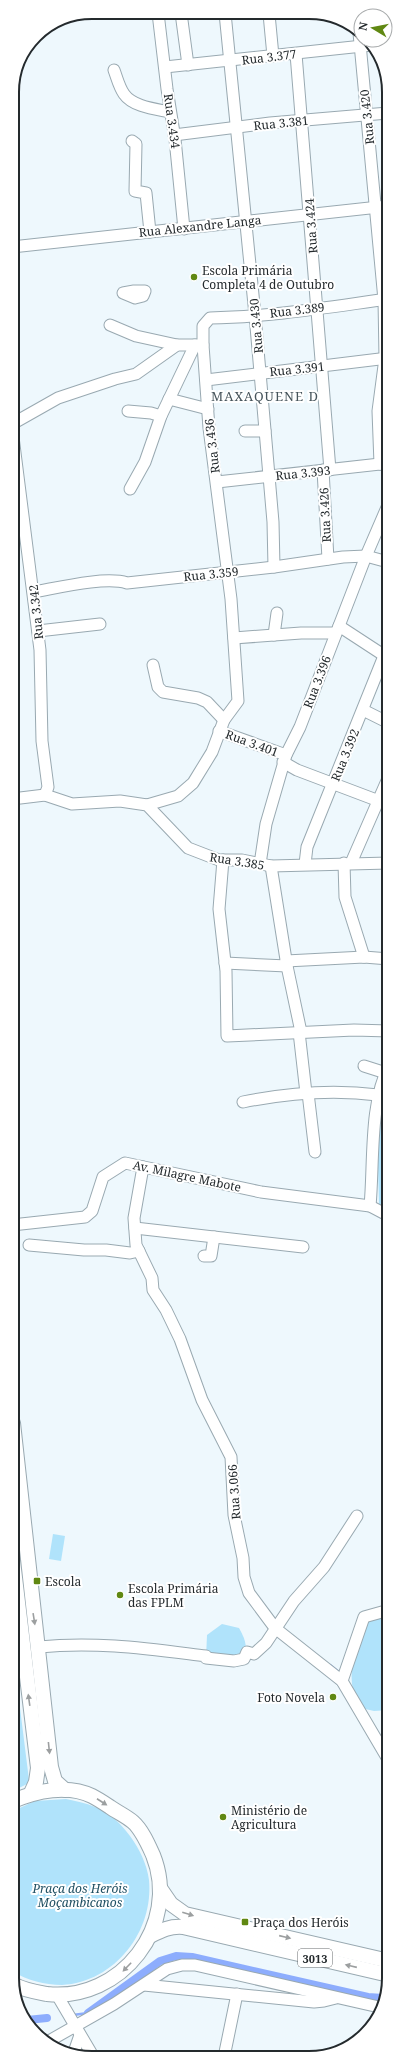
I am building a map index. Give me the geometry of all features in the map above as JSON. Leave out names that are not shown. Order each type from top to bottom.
[{"type":"main road","points":[[19,1490],[30,1595],[39,1647],[52,1774],[55,1781],[65,1790]]},
{"type":"main road","points":[[19,1617],[38,1768],[36,1782],[31,1793]]},
{"type":"main road","points":[[19,1798],[31,1793],[48,1790],[65,1790],[91,1795],[133,1822],[147,1842],[156,1864],[160,1888],[157,1915],[150,1936],[138,1956],[122,1972],[102,1985],[80,1992],[57,1995],[36,1992],[20,1986]]},
{"type":"main road","points":[[160,1888],[171,1904],[185,1914],[244,1934]]},
{"type":"main road","points":[[150,1936],[163,1929],[173,1927],[244,1934]]},
{"type":"main road","name":"3013","points":[[244,1934],[382,1960]]},
{"type":"main road","name":"3013","points":[[244,1934],[382,1973]]},
{"type":"street","name":"Rua 3.434","points":[[159,19],[174,135],[184,229]]},
{"type":"street","points":[[182,19],[188,65]]},
{"type":"street","name":"Rua 3.430","points":[[225,19],[255,315],[273,522],[274,567]]},
{"type":"street","points":[[269,19],[273,56]]},
{"type":"street","name":"Rua 3.377","points":[[165,67],[353,47]]},
{"type":"street","name":"Rua 3.420","points":[[366,48],[367,114],[382,259]]},
{"type":"street","name":"Rua 3.424","points":[[296,54],[303,120],[322,367],[326,470]]},
{"type":"street","points":[[114,70],[121,88],[129,99],[145,106],[170,112]]},
{"type":"street","name":"Rua 3.381","points":[[174,135],[303,120],[382,113]]},
{"type":"street","points":[[132,141],[136,144],[135,191],[146,193],[150,232]]},
{"type":"street","name":"Rua Alexandre Langa","points":[[19,246],[75,238],[184,229],[245,221],[382,207]]},
{"type":"street","name":"Rua 3.389","points":[[206,320],[210,318],[291,313],[317,307],[382,299]]},
{"type":"street","name":"Rua 3.436","points":[[147,805],[183,794],[193,783],[212,752],[224,720],[238,701],[228,572],[222,536],[206,380],[199,345],[203,326],[206,320]]},
{"type":"street","points":[[110,325],[136,336],[177,345],[199,345],[169,399],[145,462],[130,489]]},
{"type":"street","points":[[19,420],[58,398],[136,374],[177,345]]},
{"type":"street","name":"Rua 3.391","points":[[206,380],[382,359]]},
{"type":"street","name":"Rua 3.420","points":[[382,387],[379,398],[382,438]]},
{"type":"street","points":[[169,399],[208,409]]},
{"type":"street","points":[[128,411],[162,416]]},
{"type":"street","points":[[244,431],[265,431]]},
{"type":"street","name":"Rua 3.393","points":[[217,482],[382,465]]},
{"type":"street","name":"Rua 3.426","points":[[326,470],[328,559]]},
{"type":"street","name":"Rua 3.342","points":[[19,481],[40,650],[42,741],[48,787],[45,796]]},
{"type":"street","name":"Rua 3.396","points":[[315,1152],[300,1032],[265,865],[266,824],[285,758],[300,727],[382,518]]},
{"type":"street","name":"Rua 3.359","points":[[34,592],[96,582],[120,581],[127,583],[274,567],[328,559],[366,556],[382,560]]},
{"type":"street","points":[[274,635],[277,613]]},
{"type":"street","points":[[38,631],[100,624]]},
{"type":"street","points":[[234,638],[337,630],[382,651]]},
{"type":"street","points":[[153,665],[158,687],[163,692],[198,698],[207,702],[224,720]]},
{"type":"street","name":"Rua 3.392","points":[[304,864],[307,847],[382,665]]},
{"type":"street","points":[[363,710],[382,720]]},
{"type":"street","name":"Rua 3.401","points":[[219,731],[285,758],[297,770],[382,800]]},
{"type":"street","points":[[19,798],[45,796],[72,804],[120,800],[147,805]]},
{"type":"street","points":[[364,957],[346,903],[347,863],[382,802]]},
{"type":"street","name":"Rua 3.385","points":[[147,805],[188,848],[208,857],[223,860],[242,860],[265,865],[382,863]]},
{"type":"street","points":[[223,860],[219,909],[225,963],[227,1036],[300,1032],[382,1031]]},
{"type":"street","points":[[225,963],[286,964],[364,957],[382,958]]},
{"type":"street","points":[[364,1066],[382,1069]]},
{"type":"street","points":[[370,1206],[378,1094],[382,1083]]},
{"type":"street","points":[[243,1102],[307,1093],[348,1092],[378,1094]]},
{"type":"street","name":"Av. Milagre Mabote","points":[[19,1224],[85,1217],[92,1211],[103,1177],[126,1163],[261,1192],[370,1206],[382,1212]]},
{"type":"street","name":"Rua 3.066","points":[[143,1167],[134,1218],[136,1245],[152,1278],[153,1290],[166,1310],[180,1339],[202,1400],[231,1456],[234,1515],[243,1558],[244,1577],[249,1593],[275,1628],[342,1681],[382,1749]]},
{"type":"street","points":[[135,1228],[303,1247]]},
{"type":"street","points":[[204,1256],[211,1256],[214,1237]]},
{"type":"street","points":[[29,1244],[130,1253],[139,1251]]},
{"type":"street","points":[[39,1647],[84,1643],[122,1645],[234,1661],[244,1659],[247,1652],[254,1654],[266,1643],[294,1601],[324,1567],[357,1516]]},
{"type":"street","points":[[342,1681],[364,1617],[382,1612]]},
{"type":"street","points":[[53,2040],[78,2030],[167,1969],[182,1965],[195,1964],[376,2005]]},
{"type":"street","points":[[268,1996],[269,1982]]},
{"type":"street","points":[[144,1986],[268,1996],[314,2002],[337,1997]]},
{"type":"street","points":[[225,2051],[238,1994]]},
{"type":"street","points":[[57,1995],[91,2051]]},
{"type":"street","points":[[74,2049],[78,2030]]},
{"type":"green space","points":[[382,1105],[382,1206],[379,1205],[378,1159]]},
{"type":"green space","points":[[53,1534],[65,1536],[61,1561],[49,1559]]},
{"type":"green space","points":[[382,1613],[382,1710],[374,1711],[361,1708],[354,1693],[352,1684],[352,1669],[357,1636],[362,1622]]},
{"type":"green space","points":[[222,1624],[239,1628],[242,1633],[246,1650],[242,1665],[206,1658],[207,1635]]},
{"type":"green space","points":[[19,1700],[29,1780],[27,1784],[19,1788]]},
{"type":"green space","name":"Praça dos Heróis Moçambicanos","points":[[66,1799],[84,1803],[105,1812],[119,1823],[133,1841],[146,1868],[149,1880],[149,1899],[145,1918],[138,1935],[114,1964],[99,1974],[81,1982],[55,1985],[36,1982],[19,1975],[19,1808],[35,1801]]},
{"type":"waterway","points":[[330,1665],[340,1673]]},
{"type":"waterway","points":[[73,2015],[88,2013],[160,1961],[176,1956],[192,1957],[368,1997],[380,1998]]},
{"type":"waterway","points":[[88,2013],[160,1961],[176,1956],[192,1957],[368,1997],[380,1998]]},
{"type":"waterway","points":[[31,2020],[47,2018]]},
{"type":"place","name":"Escola Primária Completa 4 de Outubro","points":[[194,277]]},
{"type":"place","name":"Escola","points":[[37,1581]]},
{"type":"place","name":"Escola Primária das FPLM","points":[[120,1595]]},
{"type":"place","name":"Foto Novela","points":[[333,1697]]},
{"type":"place","name":"Ministério de Agricultura","points":[[223,1817]]},
{"type":"place","name":"Praça dos Heróis","points":[[245,1922]]},
{"type":"district","name":"MAXAQUENE D","points":[[265,396]]}]
